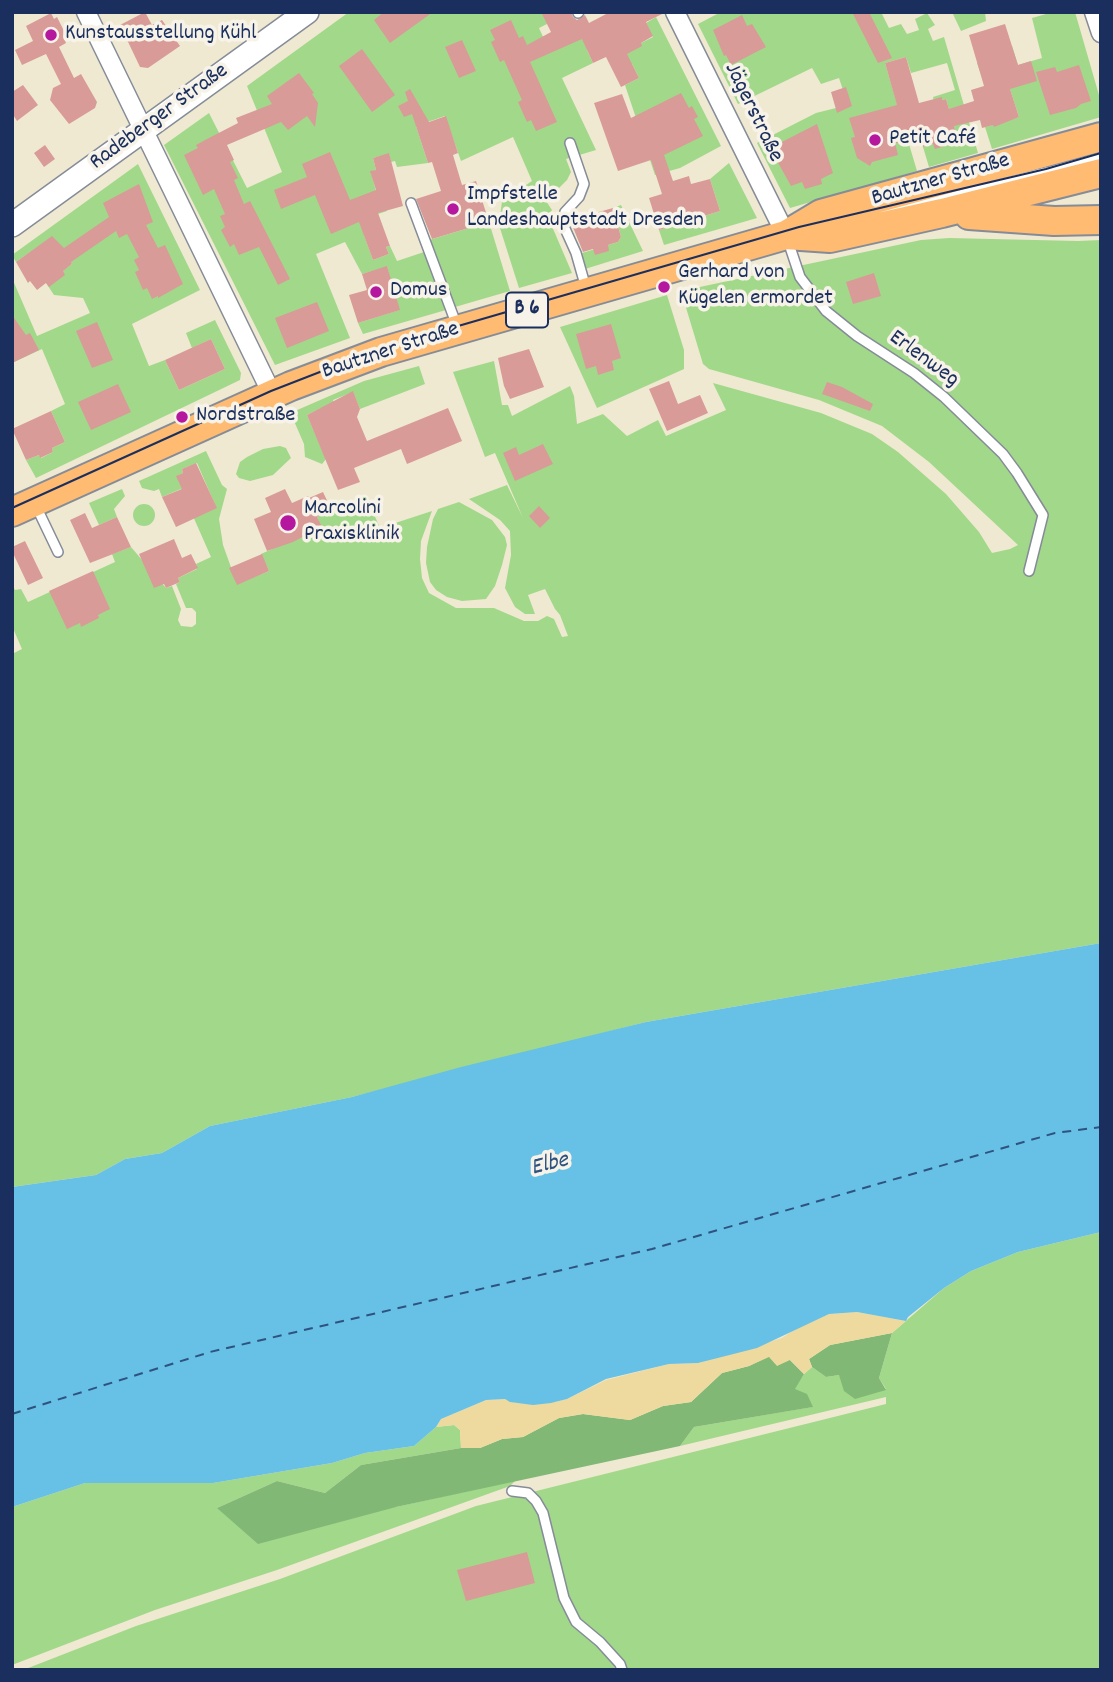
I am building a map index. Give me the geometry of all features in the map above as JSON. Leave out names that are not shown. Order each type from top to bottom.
[{"type":"main road","name":"Bautzner Straße","points":[[23,507],[320,373],[381,352],[786,235],[821,214],[1088,156]]},
{"type":"main road","name":"Bautzner Straße","points":[[1088,156],[1101,173]]},
{"type":"main road","name":"Bautzner Straße","points":[[786,235],[830,238],[942,213],[1088,156]]},
{"type":"main road","points":[[1088,156],[1077,196],[1082,204],[1101,218]]},
{"type":"main road","points":[[942,213],[1054,220],[1101,218]]},
{"type":"street","points":[[86,12],[272,394]]},
{"type":"street","name":"Radeberger Straße","points":[[12,225],[307,12]]},
{"type":"street","points":[[1094,12],[1101,33]]},
{"type":"street","name":"Jägerstraße","points":[[677,13],[786,235]]},
{"type":"lane","points":[[570,143],[584,184],[579,197],[565,212],[562,222],[576,253],[587,293]]},
{"type":"lane","points":[[862,216],[1088,156]]},
{"type":"lane","points":[[411,203],[458,330]]},
{"type":"lane","points":[[786,235],[825,225]]},
{"type":"lane","name":"Erlenweg","points":[[786,235],[800,276],[826,311],[857,336],[914,373],[1003,454],[1043,515],[1028,571]]},
{"type":"lane","points":[[23,507],[58,552]]},
{"type":"lane","points":[[512,1491],[528,1493],[536,1501],[543,1513],[564,1598],[576,1622],[600,1642],[620,1664],[622,1670]]},
{"type":"green space","points":[[349,12],[571,12],[539,28],[550,52],[592,28],[587,50],[593,63],[562,78],[596,150],[566,159],[571,172],[567,180],[546,201],[552,210],[548,217],[572,273],[519,288],[499,225],[502,201],[532,181],[513,137],[461,161],[445,116],[416,126],[428,163],[397,167],[395,161],[391,162],[389,154],[373,158],[376,170],[371,172],[379,203],[385,202],[387,211],[378,214],[383,228],[364,235],[373,260],[389,254],[386,247],[390,246],[397,261],[424,252],[446,310],[363,334],[358,323],[399,310],[387,267],[362,274],[345,242],[316,254],[350,338],[275,365],[164,145],[209,113],[247,188],[282,172],[247,86]]},
{"type":"green space","points":[[721,12],[881,12],[889,28],[901,24],[907,34],[919,30],[915,19],[927,13],[935,25],[928,29],[933,41],[944,37],[978,153],[929,167],[923,147],[957,137],[946,99],[934,102],[933,97],[955,90],[947,63],[911,73],[906,57],[885,63],[917,171],[790,208],[757,143],[816,113],[848,105],[839,78],[821,84],[812,68],[738,104],[698,24]]},
{"type":"green space","points":[[952,12],[985,12],[986,21],[961,31]]},
{"type":"green space","points":[[1053,12],[1075,12],[1101,102],[1101,117],[992,149],[985,127],[1019,117],[1007,80],[985,86],[977,63],[990,59],[989,53],[1012,46],[1018,65],[1042,58],[1032,18]]},
{"type":"green space","points":[[656,17],[721,146],[680,168],[655,175],[625,85],[639,78],[632,64],[622,69],[619,54],[653,37],[646,23]]},
{"type":"green space","points":[[729,163],[757,218],[664,245],[659,230],[720,211],[710,179]]},
{"type":"green space","points":[[138,164],[200,290],[132,324],[149,366],[165,360],[179,390],[225,369],[211,339],[192,348],[186,333],[215,320],[241,373],[240,380],[36,478],[26,460],[39,455],[41,458],[53,452],[52,448],[65,442],[51,411],[65,404],[42,349],[12,363],[12,278],[37,336],[90,313],[83,298],[54,295],[46,283],[72,264],[52,237],[16,262],[12,255]]},
{"type":"green space","points":[[621,205],[643,251],[585,269],[582,253],[618,242],[621,237],[613,208]]},
{"type":"green space","points":[[489,222],[510,291],[455,307],[429,240]]},
{"type":"green space","points":[[921,240],[1101,240],[1101,943],[646,1022],[352,1097],[210,1126],[162,1153],[125,1159],[96,1175],[12,1187],[12,654],[22,649],[12,626],[12,585],[15,590],[21,589],[28,602],[115,562],[112,554],[131,547],[166,588],[172,586],[181,609],[178,620],[181,626],[192,627],[196,624],[196,612],[192,608],[186,608],[176,584],[180,582],[178,578],[197,569],[196,564],[211,557],[181,489],[162,497],[159,489],[154,491],[142,488],[139,481],[206,451],[222,485],[227,489],[219,519],[223,545],[237,584],[269,571],[261,554],[321,527],[317,517],[366,496],[380,528],[432,511],[421,541],[420,559],[422,578],[429,593],[456,608],[494,608],[524,621],[538,621],[547,616],[554,619],[562,637],[568,636],[545,589],[528,595],[535,614],[525,614],[515,607],[505,588],[511,555],[510,531],[500,520],[469,499],[507,485],[523,518],[495,453],[485,457],[453,372],[494,361],[502,405],[508,405],[512,416],[570,386],[574,396],[577,424],[603,414],[627,436],[658,420],[666,436],[726,410],[713,383],[821,413],[872,434],[898,452],[946,494],[979,532],[992,553],[1010,549],[1018,545],[929,462],[882,426],[819,400],[709,369],[703,364],[681,291]],"holes":[[[197,463],[216,507],[177,476],[183,473],[182,469]]]},
{"type":"green space","points":[[667,295],[684,350],[684,369],[597,408],[560,327]]},
{"type":"green space","points":[[419,366],[425,384],[360,409],[353,392],[333,400],[355,455],[321,408],[307,415],[326,459],[322,464],[305,457],[304,444],[288,414],[364,381]]},
{"type":"green space","points":[[280,446],[286,448],[291,458],[273,475],[250,481],[239,478],[236,474],[240,462],[247,457],[263,449]]},
{"type":"green space","points":[[122,489],[125,496],[114,509],[117,517],[99,525],[89,503]]},
{"type":"green space","points":[[459,502],[492,520],[505,537],[507,545],[502,565],[495,586],[486,599],[462,601],[447,597],[430,582],[426,563],[433,519],[438,509]]},
{"type":"green space","points":[[144,504],[152,507],[155,515],[152,523],[144,526],[136,523],[133,515],[136,507]]},
{"type":"green space","points":[[1101,1232],[1101,1670],[23,1670],[136,1626],[280,1579],[476,1506],[886,1404],[886,1397],[680,1446],[694,1427],[812,1407],[794,1389],[812,1367],[826,1377],[839,1375],[886,1389],[879,1378],[892,1333],[944,1288],[971,1271],[1018,1252]]},
{"type":"green space","points":[[892,1333],[879,1378],[886,1390],[855,1399],[844,1391],[839,1375],[826,1377],[812,1367],[809,1359],[830,1345]]},
{"type":"green space","points":[[769,1356],[790,1360],[804,1374],[795,1389],[807,1394],[813,1407],[694,1427],[680,1446],[396,1507],[258,1544],[217,1508],[277,1481],[325,1493],[361,1465],[461,1448],[480,1448],[502,1439],[523,1437],[559,1418],[583,1414],[630,1420],[663,1406],[691,1402],[722,1373],[749,1366]]},
{"type":"green space","points":[[454,1425],[460,1430],[461,1448],[361,1465],[325,1493],[277,1481],[217,1508],[396,1507],[516,1480],[510,1486],[277,1570],[155,1610],[12,1665],[12,1507],[85,1483],[213,1483],[332,1463],[365,1453],[414,1446],[436,1427]]},
{"type":"sand","points":[[857,1312],[906,1321],[892,1333],[830,1345],[809,1359],[812,1367],[804,1374],[790,1360],[777,1366],[769,1357],[722,1373],[691,1402],[663,1406],[630,1420],[583,1414],[559,1418],[523,1437],[502,1439],[480,1448],[461,1448],[460,1430],[454,1425],[436,1427],[441,1419],[486,1400],[505,1399],[516,1403],[555,1402],[606,1380],[669,1364],[698,1363],[782,1338],[795,1329],[829,1314]]},
{"type":"water","name":"Elbe","points":[[1101,943],[1101,1232],[1018,1252],[971,1271],[944,1288],[906,1321],[857,1312],[829,1314],[757,1348],[698,1363],[669,1364],[606,1379],[567,1399],[533,1405],[505,1399],[486,1400],[441,1419],[436,1427],[414,1446],[213,1483],[85,1483],[12,1507],[12,1187],[96,1175],[125,1159],[162,1153],[210,1126],[352,1097],[461,1067],[646,1022]]},
{"type":"building","points":[[145,12],[152,25],[162,20],[180,46],[148,68],[140,67],[120,25]]},
{"type":"building","points":[[384,12],[433,12],[390,43],[374,20]]},
{"type":"building","points":[[541,12],[571,12],[577,20],[585,15],[589,23],[610,12],[664,13],[646,22],[653,36],[627,54],[639,78],[621,87],[606,57],[593,63],[582,39],[530,62],[557,122],[536,131],[531,120],[527,122],[518,102],[522,100],[504,60],[500,62],[491,42],[495,40],[490,30],[511,20],[519,38],[523,36],[527,45],[551,32]]},
{"type":"building","points":[[852,12],[869,12],[892,58],[878,63]]},
{"type":"building","points":[[51,13],[54,19],[57,17],[66,35],[63,36],[66,43],[59,47],[74,78],[81,74],[97,102],[95,108],[69,124],[50,100],[53,88],[61,84],[46,54],[22,65],[15,50],[33,41],[26,26]]},
{"type":"building","points":[[742,15],[747,26],[752,24],[766,47],[731,65],[726,55],[724,56],[713,30]]},
{"type":"building","points":[[1005,24],[1018,65],[1031,61],[1037,81],[1010,89],[1019,117],[994,127],[982,128],[980,120],[954,126],[957,137],[948,140],[948,145],[935,149],[933,144],[923,147],[922,143],[895,143],[898,155],[872,162],[870,166],[857,158],[851,138],[855,137],[849,118],[897,105],[885,63],[906,57],[919,103],[942,97],[942,100],[946,99],[949,109],[974,101],[971,90],[984,86],[969,35]]},
{"type":"building","points":[[462,40],[476,71],[459,78],[445,47]]},
{"type":"building","points":[[362,49],[395,95],[372,112],[339,66]]},
{"type":"building","points":[[1079,65],[1091,101],[1050,115],[1036,72],[1055,67],[1057,72]]},
{"type":"building","points":[[299,73],[318,103],[315,127],[307,116],[288,130],[281,122],[227,145],[234,160],[230,162],[238,178],[234,180],[244,204],[250,201],[290,279],[278,285],[259,247],[239,255],[234,244],[230,247],[221,230],[225,227],[220,216],[225,214],[214,189],[203,195],[184,155],[198,148],[196,145],[238,123],[236,118],[272,104],[267,96]]},
{"type":"building","points":[[23,85],[38,105],[17,121],[12,113],[12,92]]},
{"type":"building","points":[[846,87],[852,106],[837,113],[831,92]]},
{"type":"building","points":[[410,89],[429,122],[446,116],[458,153],[453,155],[462,185],[476,181],[489,222],[432,239],[416,199],[441,191],[432,162],[428,163],[412,114],[404,117],[398,106],[408,101],[405,92]]},
{"type":"building","points":[[681,93],[689,108],[692,106],[698,117],[694,119],[703,136],[664,155],[673,181],[689,176],[691,184],[710,179],[720,211],[659,230],[649,198],[662,194],[651,160],[618,171],[594,103],[622,94],[631,118]]},
{"type":"building","points":[[817,124],[833,173],[821,179],[822,184],[805,189],[802,182],[791,186],[772,147]]},
{"type":"building","points":[[45,145],[55,159],[44,167],[34,153]]},
{"type":"building","points":[[330,152],[350,200],[376,190],[370,171],[376,170],[373,158],[389,153],[403,206],[378,213],[390,246],[386,247],[389,254],[373,260],[359,222],[331,234],[315,195],[281,209],[274,190],[307,177],[302,164]]},
{"type":"building","points":[[139,184],[153,222],[146,225],[158,248],[165,245],[183,284],[152,299],[147,288],[143,290],[135,272],[139,270],[134,260],[139,257],[127,234],[119,238],[116,231],[71,262],[63,271],[65,275],[49,287],[46,283],[37,290],[30,281],[28,283],[16,262],[52,236],[64,248],[109,217],[103,203]]},
{"type":"building","points":[[613,208],[621,237],[618,242],[608,245],[609,251],[595,255],[593,249],[583,252],[570,220]]},
{"type":"building","name":"Domus","points":[[387,266],[400,310],[358,323],[349,295],[367,290],[362,274]]},
{"type":"building","points":[[874,273],[881,296],[853,304],[846,282]]},
{"type":"building","points":[[317,302],[329,331],[287,348],[275,318]]},
{"type":"building","points":[[12,315],[26,335],[30,333],[39,350],[12,363]]},
{"type":"building","points":[[97,322],[113,360],[92,368],[76,331]]},
{"type":"building","points":[[611,324],[621,358],[612,361],[614,370],[598,375],[596,366],[586,369],[576,334]]},
{"type":"building","points":[[211,339],[225,369],[179,390],[165,360]]},
{"type":"building","points":[[529,349],[544,387],[510,399],[504,386],[498,358]]},
{"type":"building","points":[[669,381],[678,404],[700,395],[708,413],[667,431],[649,389]]},
{"type":"building","points":[[827,382],[873,404],[870,411],[822,394]]},
{"type":"building","points":[[118,384],[131,412],[91,430],[78,402]]},
{"type":"building","points":[[353,391],[360,409],[357,417],[367,441],[448,408],[462,441],[407,464],[401,449],[354,468],[360,482],[338,490],[307,415]]},
{"type":"building","points":[[51,411],[65,442],[40,458],[39,455],[26,460],[12,429]]},
{"type":"building","points":[[543,444],[553,464],[515,481],[503,453],[516,447],[519,455]]},
{"type":"building","points":[[196,463],[217,508],[176,527],[162,497],[182,489],[176,476],[183,473],[182,469]]},
{"type":"building","name":"Marcolini Praxisklinik","points":[[285,489],[292,503],[323,492],[332,511],[317,517],[322,527],[293,542],[267,551],[254,519],[271,512],[265,498]]},
{"type":"building","points":[[539,506],[550,518],[540,528],[529,516]]},
{"type":"building","points":[[85,513],[92,528],[117,517],[131,547],[90,563],[70,520]]},
{"type":"building","points":[[174,539],[182,558],[191,554],[198,568],[178,578],[180,582],[166,588],[164,584],[154,588],[139,554]]},
{"type":"building","points":[[25,541],[43,578],[28,585],[12,551],[12,547]]},
{"type":"building","points":[[262,554],[269,571],[237,585],[229,568]]},
{"type":"building","points":[[93,571],[110,609],[81,627],[80,623],[67,629],[49,591]]},
{"type":"building","points":[[527,1552],[535,1583],[466,1601],[457,1570]]},
{"type":"ferry route","points":[[12,1414],[210,1352],[652,1249],[1055,1133],[1101,1127]]},
{"type":"tram line","points":[[12,508],[271,391],[379,349],[799,227],[1046,169],[1101,153]]},
{"type":"place","name":"Kunstausstellung Kühl","points":[[51,35]]},
{"type":"place","name":"Petit Café","points":[[875,140]]},
{"type":"place","name":"Impfstelle Landeshauptstadt Dresden","points":[[453,209]]},
{"type":"place","name":"Gerhard von Kügelen ermordet","points":[[664,287]]},
{"type":"place","name":"Domus","points":[[376,292]]},
{"type":"place","name":"Nordstraße","points":[[182,417]]},
{"type":"place","name":"Marcolini Praxisklinik","points":[[288,523]]}]
